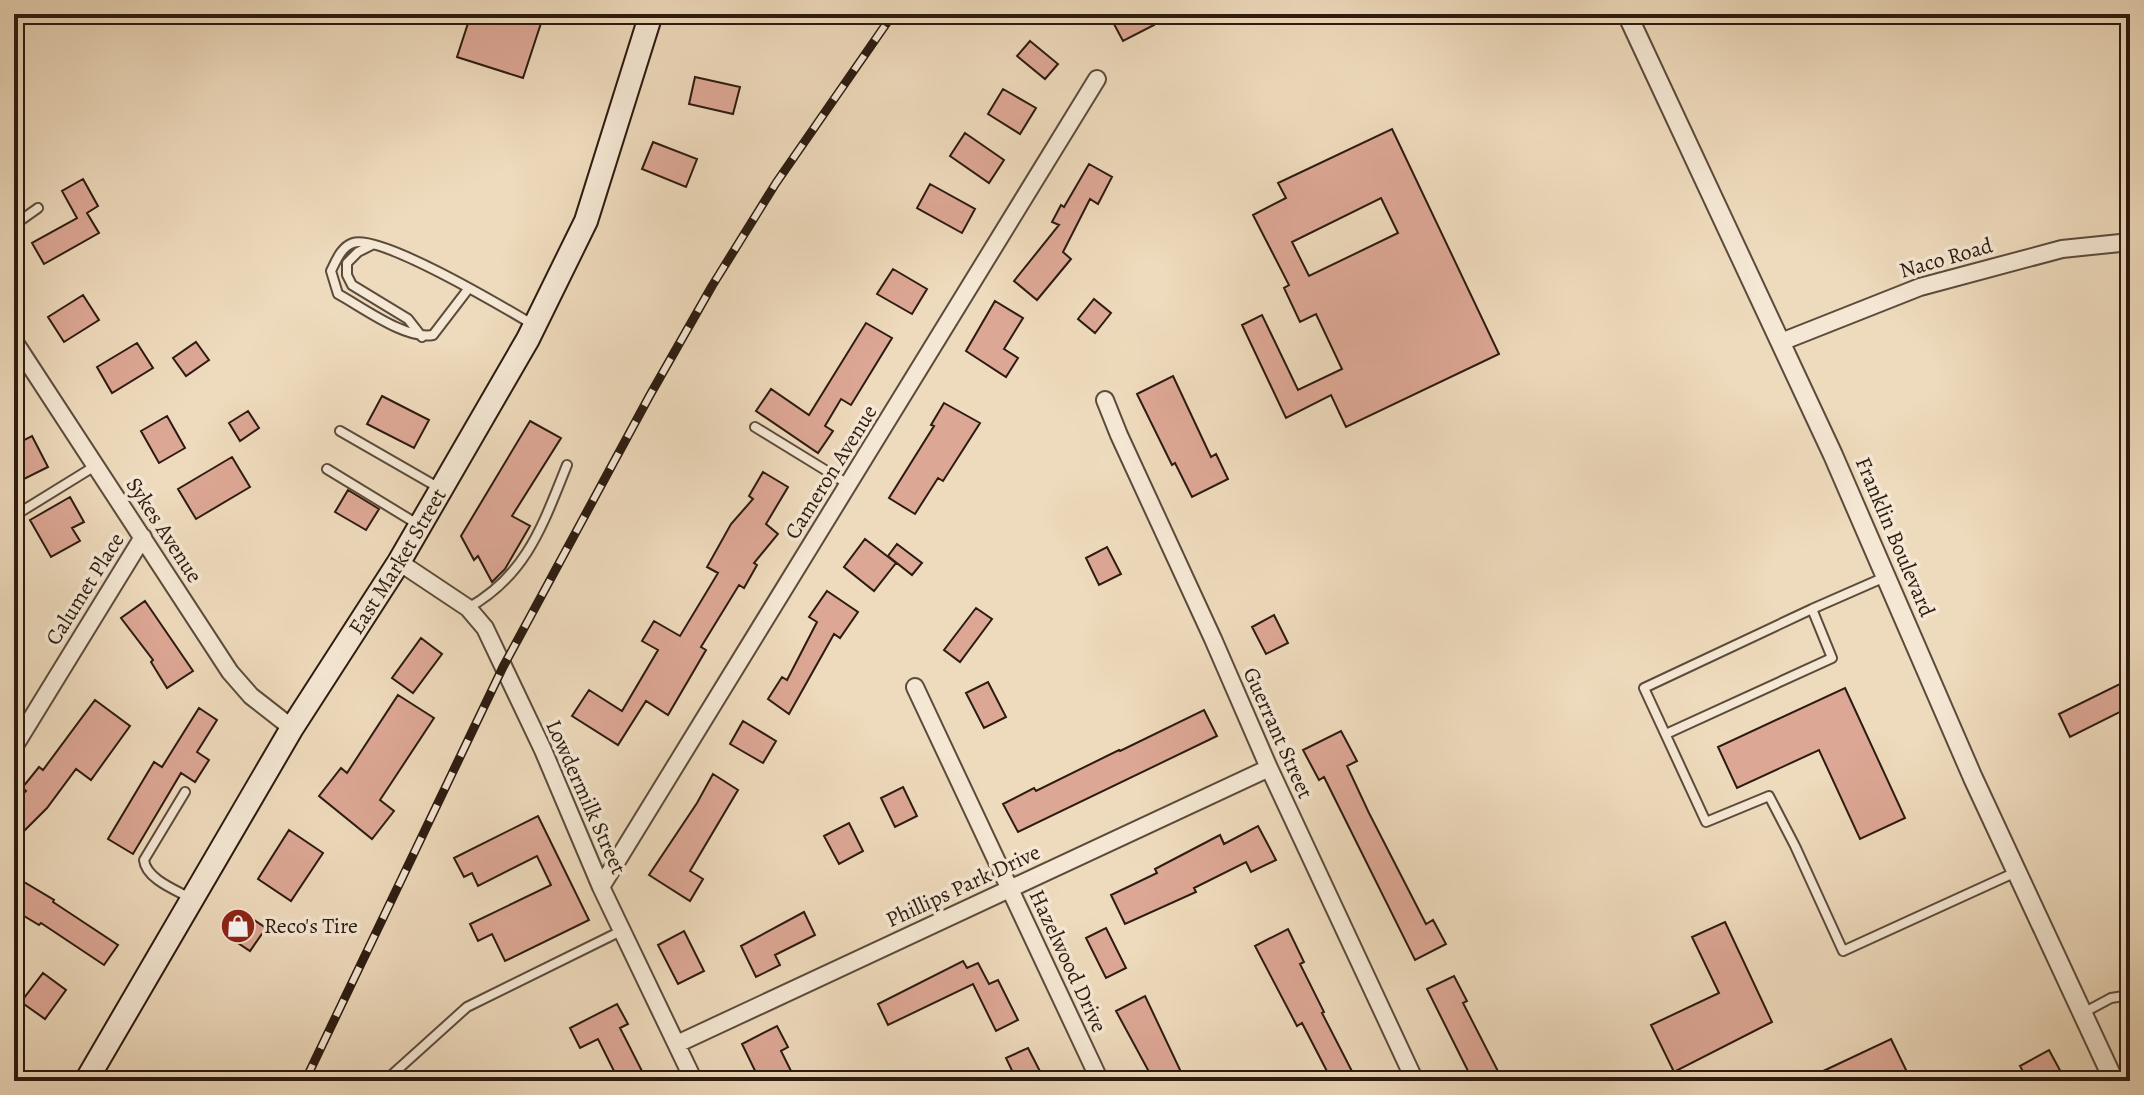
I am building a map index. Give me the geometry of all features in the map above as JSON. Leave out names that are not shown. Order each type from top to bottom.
[{"type":"main road","name":"East Market Street","points":[[86,1081],[292,728],[399,562],[534,325],[586,221],[651,14]]},
{"type":"street","name":"Franklin Boulevard","points":[[1627,14],[1781,342],[2017,872],[2114,1081]]},
{"type":"street","name":"Cameron Avenue","points":[[601,887],[1097,79]]},
{"type":"street","name":"Naco Road","points":[[1781,342],[1920,287],[2062,249],[2130,242]]},
{"type":"street","name":"Sykes Avenue","points":[[14,341],[230,672],[251,696],[292,728]]},
{"type":"street","name":"Guerrant Street","points":[[1105,400],[1269,768],[1415,1081]]},
{"type":"street","name":"Calumet Place","points":[[14,747],[143,537]]},
{"type":"street","name":"Lowdermilk Street","points":[[399,562],[468,608],[485,628],[543,750],[601,887],[694,1081]]},
{"type":"street","name":"Hazelwood Drive","points":[[915,687],[1100,1081]]},
{"type":"street","name":"Phillips Park Drive","points":[[677,1044],[1269,768]]},
{"type":"lane","points":[[688,14],[702,17],[708,14]]},
{"type":"lane","points":[[14,225],[38,208]]},
{"type":"lane","points":[[469,288],[433,335],[422,337],[390,324],[338,294],[331,271],[340,252],[354,243],[376,244],[469,288],[534,325]]},
{"type":"lane","points":[[376,244],[358,252],[347,263],[347,275],[352,285],[408,319],[422,337]]},
{"type":"lane","points":[[755,427],[849,484]]},
{"type":"lane","points":[[340,431],[441,489]]},
{"type":"lane","points":[[14,516],[96,465]]},
{"type":"lane","points":[[468,608],[488,597],[511,577],[542,527],[567,465]]},
{"type":"lane","points":[[327,469],[420,526]]},
{"type":"lane","points":[[1886,576],[1644,688],[1706,822],[1769,796],[1843,951],[2017,872]]},
{"type":"lane","points":[[1666,734],[1832,658],[1812,609]]},
{"type":"lane","points":[[185,792],[144,860],[150,874],[192,899]]},
{"type":"lane","points":[[389,1079],[467,1007],[622,931]]},
{"type":"lane","points":[[2083,1013],[2111,998],[2130,995]]},
{"type":"building","points":[[471,14],[544,14],[523,78],[457,57]]},
{"type":"building","points":[[1116,14],[1149,14],[1154,25],[1123,41],[1114,24],[1119,21]]},
{"type":"building","points":[[1030,41],[1058,64],[1045,79],[1017,56]]},
{"type":"building","points":[[695,77],[740,87],[733,114],[689,104]]},
{"type":"building","points":[[1003,89],[1036,108],[1020,134],[988,114]]},
{"type":"building","points":[[1392,129],[1499,354],[1346,427],[1331,395],[1286,418],[1242,325],[1262,315],[1298,390],[1342,369],[1316,314],[1300,322],[1284,288],[1289,285],[1253,215],[1286,198],[1278,183]],"holes":[[[1381,198],[1398,233],[1309,276],[1292,242]]]},
{"type":"building","points":[[965,133],[1004,160],[989,183],[950,156]]},
{"type":"building","points":[[653,142],[697,159],[686,187],[642,169]]},
{"type":"building","points":[[1089,164],[1112,177],[1098,204],[1090,199],[1063,252],[1071,259],[1037,300],[1014,281],[1059,225],[1052,222]]},
{"type":"building","points":[[83,179],[98,206],[87,213],[99,233],[44,264],[32,243],[77,218],[62,191]]},
{"type":"building","points":[[930,184],[975,209],[962,233],[917,208]]},
{"type":"building","points":[[893,269],[927,289],[912,314],[877,294]]},
{"type":"building","points":[[83,295],[99,320],[64,342],[48,317]]},
{"type":"building","points":[[1094,299],[1111,313],[1095,333],[1078,319]]},
{"type":"building","points":[[995,301],[1023,318],[1004,349],[1018,358],[1006,377],[966,351]]},
{"type":"building","points":[[866,323],[892,338],[851,405],[841,399],[825,426],[833,431],[818,453],[756,411],[771,389],[809,415]]},
{"type":"building","points":[[196,342],[209,360],[186,376],[173,358]]},
{"type":"building","points":[[137,343],[153,368],[112,393],[97,367]]},
{"type":"building","points":[[1173,376],[1211,457],[1216,454],[1228,479],[1192,497],[1175,463],[1172,465],[1137,394]]},
{"type":"building","points":[[382,396],[429,420],[414,448],[367,424]]},
{"type":"building","points":[[944,403],[980,423],[943,481],[938,478],[915,514],[889,498],[934,426],[931,425]]},
{"type":"building","points":[[248,411],[259,428],[240,441],[229,423]]},
{"type":"building","points":[[167,416],[185,448],[159,463],[141,431]]},
{"type":"building","points":[[530,421],[561,438],[512,516],[530,526],[505,569],[492,582],[478,556],[474,560],[461,536]]},
{"type":"building","points":[[32,436],[48,467],[14,484],[14,445]]},
{"type":"building","points":[[232,457],[250,487],[196,519],[178,489]]},
{"type":"building","points":[[763,472],[788,487],[766,524],[778,534],[754,563],[757,565],[744,588],[739,585],[701,647],[706,650],[668,715],[646,701],[618,745],[572,716],[589,690],[622,711],[658,650],[642,641],[654,621],[680,636],[718,573],[707,567],[731,524],[753,499],[749,496]]},
{"type":"building","points":[[348,490],[379,509],[366,530],[335,512]]},
{"type":"building","points":[[70,497],[84,522],[72,528],[80,541],[51,557],[30,520]]},
{"type":"building","points":[[865,539],[896,563],[874,591],[844,567]]},
{"type":"building","points":[[897,544],[922,563],[912,575],[888,556]]},
{"type":"building","points":[[1107,547],[1121,574],[1099,585],[1086,558]]},
{"type":"building","points":[[827,591],[858,612],[840,638],[834,634],[789,714],[768,699],[782,677],[787,680],[817,622],[809,617]]},
{"type":"building","points":[[145,601],[193,671],[167,688],[151,662],[153,660],[121,618]]},
{"type":"building","points":[[976,608],[992,619],[960,662],[944,650]]},
{"type":"building","points":[[1274,615],[1288,643],[1266,654],[1252,627]]},
{"type":"building","points":[[421,638],[442,654],[413,693],[392,678]]},
{"type":"building","points":[[2130,679],[2130,707],[2070,737],[2059,714]]},
{"type":"building","points":[[988,682],[1006,717],[984,728],[966,693]]},
{"type":"building","points":[[1845,688],[1905,818],[1860,839],[1819,750],[1737,788],[1718,747]]},
{"type":"building","points":[[398,695],[434,718],[380,800],[394,811],[372,839],[319,796],[341,768],[347,773]]},
{"type":"building","points":[[95,700],[130,726],[91,780],[76,769],[47,808],[14,841],[14,804],[26,791],[22,788],[39,767],[43,770]]},
{"type":"building","points":[[199,708],[217,720],[197,752],[209,760],[195,782],[181,773],[133,854],[108,839],[154,762],[162,767]]},
{"type":"building","points":[[1204,710],[1217,736],[1018,832],[1003,804]]},
{"type":"building","points":[[743,721],[776,741],[763,763],[730,744]]},
{"type":"building","points":[[1341,731],[1357,761],[1347,766],[1369,813],[1426,924],[1433,920],[1446,944],[1415,960],[1324,777],[1319,780],[1303,750]]},
{"type":"building","points":[[713,774],[738,790],[690,871],[703,879],[690,901],[649,875]]},
{"type":"building","points":[[903,787],[917,816],[895,827],[881,798]]},
{"type":"building","points":[[538,816],[589,920],[505,961],[492,934],[478,941],[470,924],[551,885],[537,856],[478,886],[472,873],[464,877],[454,858]]},
{"type":"building","points":[[849,823],[863,851],[839,864],[824,836]]},
{"type":"building","points":[[1258,826],[1276,860],[1251,872],[1246,862],[1194,888],[1196,892],[1125,924],[1111,895],[1157,873],[1155,869],[1220,835],[1224,844]]},
{"type":"building","points":[[289,830],[323,853],[291,901],[258,879]]},
{"type":"building","points":[[14,876],[118,945],[104,965],[41,923],[39,925],[14,910]]},
{"type":"building","points":[[239,910],[266,928],[250,951],[223,933]]},
{"type":"building","points":[[804,912],[815,935],[775,955],[780,965],[756,977],[741,946]]},
{"type":"building","points":[[1725,922],[1772,1022],[1674,1072],[1651,1025],[1719,993],[1692,937]]},
{"type":"building","points":[[1106,928],[1126,968],[1106,978],[1086,938]]},
{"type":"building","points":[[1288,929],[1304,962],[1300,964],[1322,1013],[1357,1081],[1332,1081],[1302,1023],[1297,1026],[1255,946]]},
{"type":"building","points":[[684,931],[704,971],[678,984],[658,945]]},
{"type":"building","points":[[963,961],[967,968],[978,963],[989,984],[998,980],[1018,1020],[996,1031],[973,984],[888,1025],[878,1004]]},
{"type":"building","points":[[43,973],[66,990],[45,1019],[21,1002]]},
{"type":"building","points":[[1454,976],[1467,1001],[1463,1003],[1503,1081],[1473,1081],[1427,989]]},
{"type":"building","points":[[1145,996],[1182,1074],[1169,1081],[1154,1081],[1116,1011]]},
{"type":"building","points":[[617,1004],[628,1024],[620,1028],[643,1073],[628,1081],[619,1081],[598,1039],[580,1048],[570,1028]]},
{"type":"building","points":[[777,1026],[788,1047],[781,1051],[796,1081],[760,1081],[742,1044]]},
{"type":"building","points":[[1891,1039],[1907,1072],[1887,1081],[1802,1081]]},
{"type":"building","points":[[1028,1048],[1045,1081],[1017,1081],[1006,1058]]},
{"type":"building","points":[[2049,1050],[2062,1074],[2047,1081],[2028,1081],[2020,1066]]},
{"type":"railway","points":[[305,1081],[503,667],[650,395],[776,183],[893,14]]},
{"type":"place","name":"Reco's Tire","points":[[238,926]]}]
